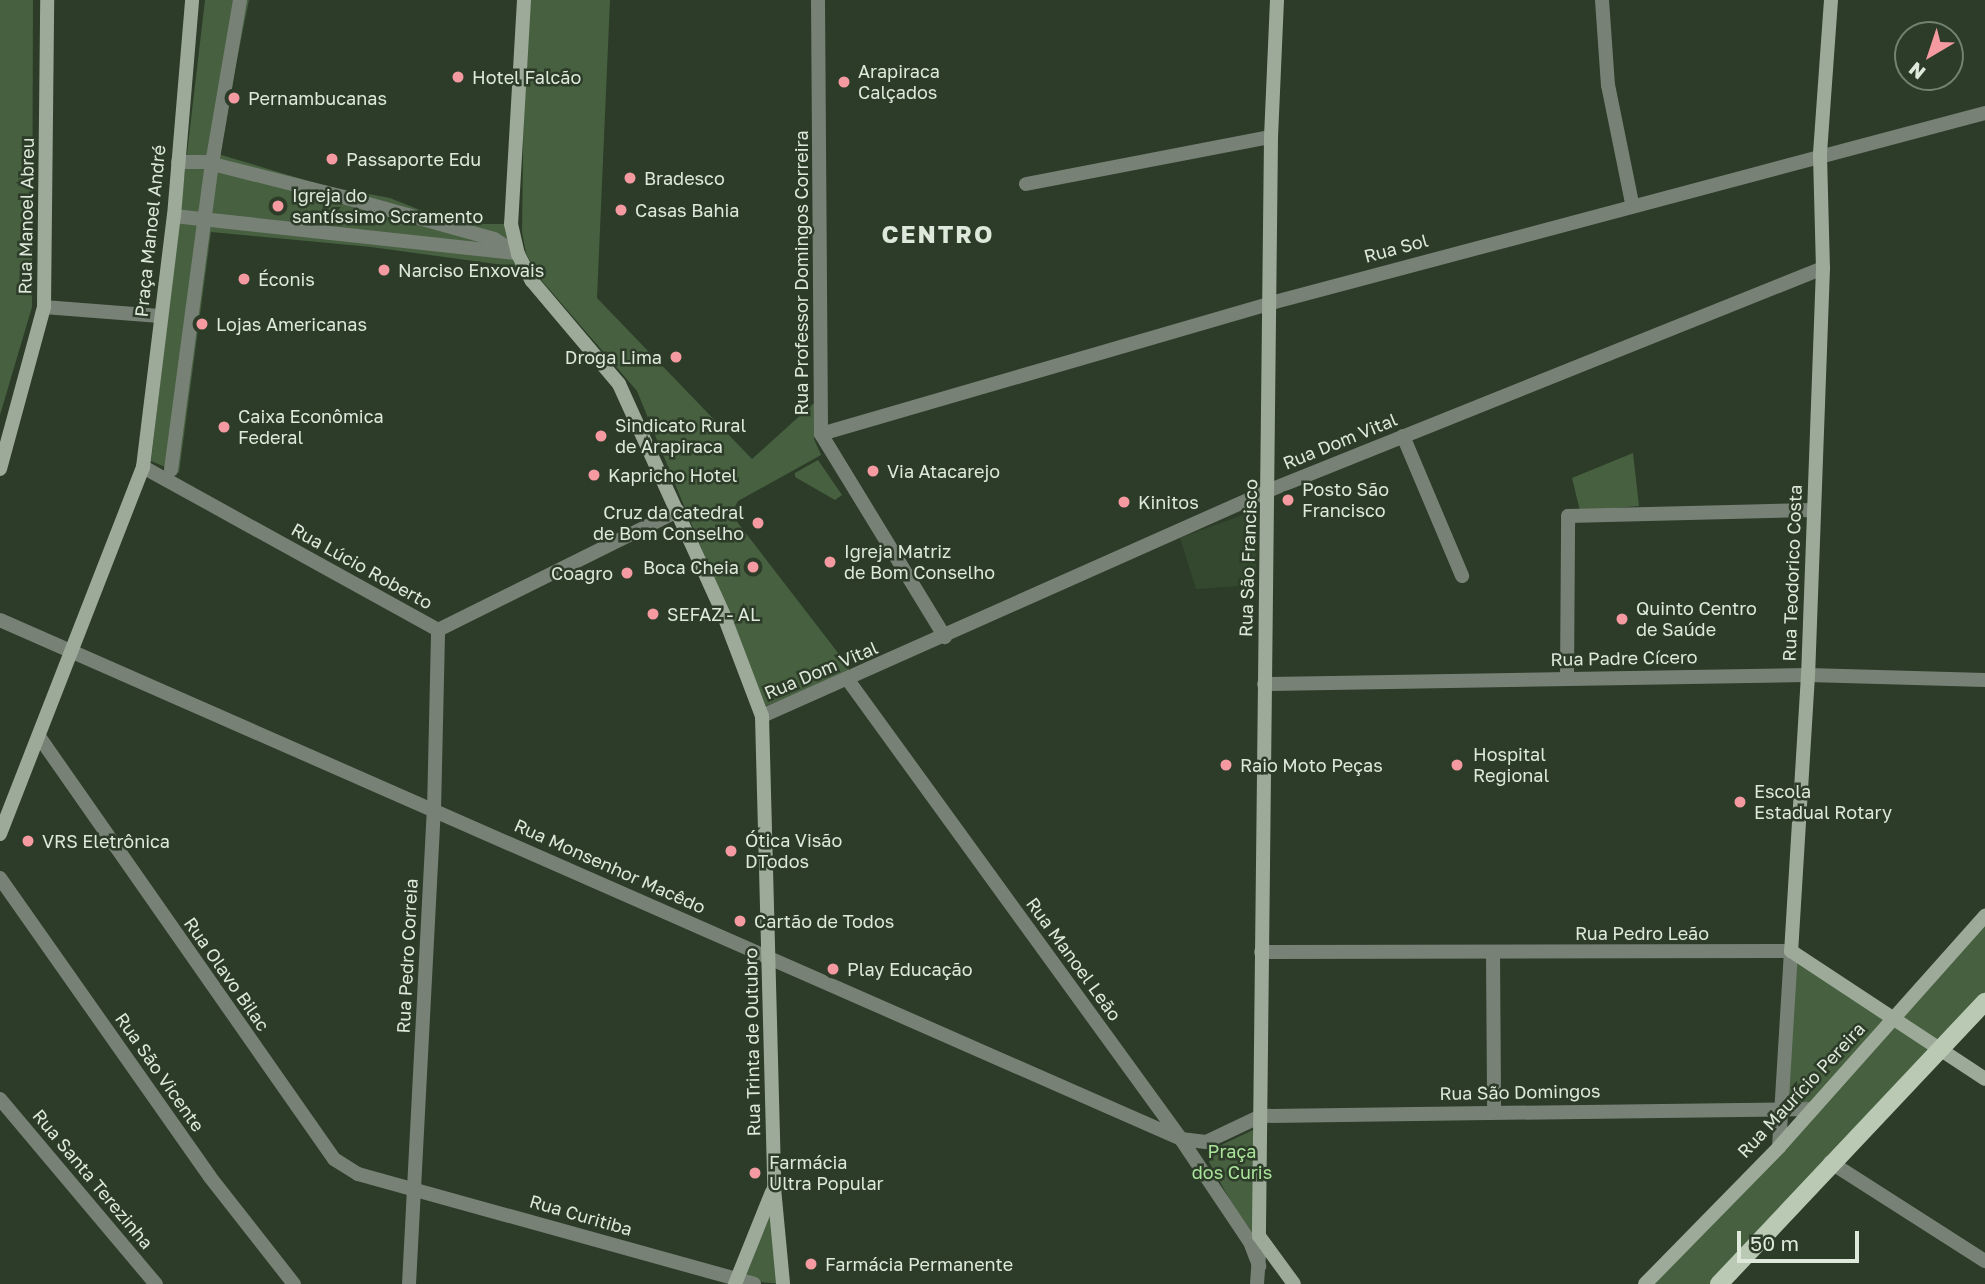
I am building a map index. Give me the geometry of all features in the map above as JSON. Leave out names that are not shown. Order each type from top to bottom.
[{"type":"main road","points":[[1719,1284],[1830,1163],[1985,1002]]},
{"type":"street","name":"Rua Manoel Abreu","points":[[0,469],[44,307],[47,0]]},
{"type":"street","name":"Praça Manoel André","points":[[0,834],[40,738],[143,467],[174,216],[192,0]]},
{"type":"street","points":[[171,470],[212,164],[240,0]]},
{"type":"street","points":[[524,0],[511,225],[518,254],[532,281],[619,384],[678,512],[762,716]]},
{"type":"street","name":"Rua Professor Domingos Correira","points":[[818,0],[821,434],[945,637]]},
{"type":"street","name":"Rua São Francisco","points":[[1259,1236],[1264,684],[1270,490],[1272,137],[1277,0]]},
{"type":"street","points":[[1602,0],[1608,85],[1632,203]]},
{"type":"street","name":"Rua Teodorico Costa","points":[[1779,1147],[1808,675],[1823,268],[1820,155],[1831,0]]},
{"type":"street","name":"Rua Sol","points":[[821,434],[1271,303],[1632,203],[1985,113]]},
{"type":"street","points":[[1026,184],[1272,137]]},
{"type":"street","points":[[178,162],[212,164],[494,239],[518,254]]},
{"type":"street","points":[[174,216],[518,254]]},
{"type":"street","name":"Rua Dom Vital","points":[[762,716],[945,637],[1270,490],[1823,268]]},
{"type":"street","points":[[44,307],[160,317]]},
{"type":"street","points":[[1404,436],[1462,576]]},
{"type":"street","name":"Rua Lúcio Roberto","points":[[143,467],[438,630],[678,512]]},
{"type":"street","points":[[1567,677],[1568,516],[1813,510]]},
{"type":"street","name":"Rua Monsenhor Macêdo","points":[[0,620],[73,649],[434,811],[1181,1139],[1206,1142],[1261,1116]]},
{"type":"street","name":"Rua Pedro Correia","points":[[409,1284],[434,811],[438,630]]},
{"type":"street","name":"Rua Padre Cícero","points":[[1264,684],[1808,675],[1985,680]]},
{"type":"street","name":"Rua Manoel Leão","points":[[848,680],[1181,1139],[1250,1242],[1259,1266]]},
{"type":"street","name":"Rua Trinta de Outubro","points":[[762,716],[774,1188],[783,1284]]},
{"type":"street","name":"Rua Olavo Bilac","points":[[40,738],[321,1144],[334,1159],[358,1174],[415,1188]]},
{"type":"street","name":"Rua São Vicente","points":[[0,878],[210,1177],[294,1284]]},
{"type":"street","name":"Rua Maurício Pereira","points":[[1644,1284],[1779,1147],[1984,918]]},
{"type":"street","points":[[1791,951],[1985,1079]]},
{"type":"street","name":"Rua Pedro Leão","points":[[1261,952],[1791,951]]},
{"type":"street","points":[[1493,952],[1494,1111]]},
{"type":"street","name":"Rua Santa Terezinha","points":[[0,1099],[156,1284]]},
{"type":"street","name":"Rua São Domingos","points":[[1261,1116],[1813,1109]]},
{"type":"street","points":[[1830,1163],[1985,1261]]},
{"type":"street","name":"Rua Curitiba","points":[[415,1188],[736,1282],[754,1284]]},
{"type":"street","points":[[736,1282],[774,1188]]},
{"type":"street","points":[[1257,1284],[1259,1236]]},
{"type":"street","points":[[1259,1236],[1294,1284]]},
{"type":"shaded area","points":[[1259,509],[1255,585],[1196,589],[1180,538]]},
{"type":"green space","points":[[0,0],[33,0],[32,307],[0,415]]},
{"type":"green space","points":[[205,0],[249,0],[218,154],[325,186],[390,198],[455,224],[511,224],[525,268],[371,247],[211,232],[179,473],[151,461]]},
{"type":"green space","points":[[525,0],[610,0],[597,298],[752,459],[814,403],[814,439],[821,455],[738,501],[731,514],[852,671],[766,706],[637,391],[537,275],[526,253],[522,232]]},
{"type":"green space","points":[[1633,453],[1639,506],[1580,511],[1572,478]]},
{"type":"green space","points":[[818,460],[842,495],[835,500],[795,477],[795,473]]},
{"type":"green space","points":[[1985,916],[1985,1002],[1719,1284],[1645,1284],[1813,1110],[1780,1108],[1791,951],[1894,1020]]},
{"type":"green space","name":"Praça dos Curis","points":[[1253,1130],[1256,1247],[1209,1162],[1213,1149]]},
{"type":"green space","points":[[774,1188],[783,1284],[737,1280]]},
{"type":"place","name":"Hotel Falcão","points":[[458,77]]},
{"type":"place","name":"Arapiraca Calçados","points":[[844,82]]},
{"type":"place","name":"Pernambucanas","points":[[234,98]]},
{"type":"place","name":"Passaporte Edu","points":[[332,159]]},
{"type":"place","name":"Bradesco","points":[[630,178]]},
{"type":"place","name":"Igreja do santíssimo Scramento","points":[[278,206]]},
{"type":"place","name":"Casas Bahia","points":[[621,210]]},
{"type":"place","name":"Narciso Enxovais","points":[[384,270]]},
{"type":"place","name":"Éconis","points":[[244,279]]},
{"type":"place","name":"Lojas Americanas","points":[[202,324]]},
{"type":"place","name":"Droga Lima","points":[[676,357]]},
{"type":"place","name":"Caixa Econômica Federal","points":[[224,427]]},
{"type":"place","name":"Sindicato Rural de Arapiraca","points":[[601,436]]},
{"type":"place","name":"Via Atacarejo","points":[[873,471]]},
{"type":"place","name":"Kapricho Hotel","points":[[594,475]]},
{"type":"place","name":"Posto São Francisco","points":[[1288,500]]},
{"type":"place","name":"Kinitos","points":[[1124,502]]},
{"type":"place","name":"Cruz da catedral de Bom Conselho","points":[[758,523]]},
{"type":"place","name":"Igreja Matriz de Bom Conselho","points":[[830,562]]},
{"type":"place","name":"Boca Cheia","points":[[753,567]]},
{"type":"place","name":"Coagro","points":[[627,573]]},
{"type":"place","name":"SEFAZ - AL","points":[[653,614]]},
{"type":"place","name":"Quinto Centro de Saúde","points":[[1622,619]]},
{"type":"place","name":"Raio Moto Peças","points":[[1226,765]]},
{"type":"place","name":"Hospital Regional","points":[[1457,765]]},
{"type":"place","name":"Escola Estadual Rotary","points":[[1740,802]]},
{"type":"place","name":"VRS Eletrônica","points":[[28,841]]},
{"type":"place","name":"Ótica Visão DTodos","points":[[731,851]]},
{"type":"place","name":"Cartão de Todos","points":[[740,921]]},
{"type":"place","name":"Play Educação","points":[[833,969]]},
{"type":"place","name":"Farmácia Ultra Popular","points":[[755,1173]]},
{"type":"place","name":"Farmácia Permanente","points":[[811,1264]]},
{"type":"district","name":"CENTRO","points":[[938,234]]}]
